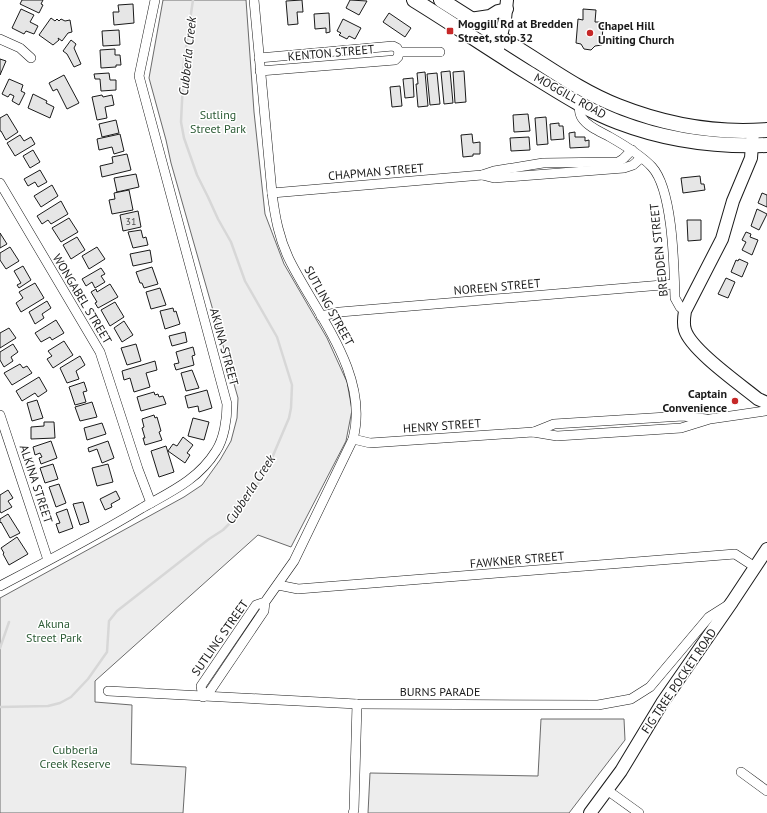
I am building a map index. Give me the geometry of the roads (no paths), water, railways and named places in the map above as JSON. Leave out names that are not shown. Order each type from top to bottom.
[{"type":"highway","name":"MOGGILL ROAD","points":[[414,0],[579,104],[625,124],[669,137],[706,143],[752,146],[767,145]]},
{"type":"highway","name":"MOGGILL ROAD","points":[[441,0],[569,81],[605,101],[631,111],[684,126],[720,131],[767,130]]},
{"type":"main road","points":[[496,53],[501,38],[507,4]]},
{"type":"main road","points":[[470,19],[490,16],[507,4]]},
{"type":"main road","points":[[753,131],[751,158],[733,201],[722,239],[684,311],[685,330],[697,349],[765,408]]},
{"type":"main road","name":"FIG TREE POCKET ROAD","points":[[590,813],[621,772],[662,703],[767,549]]},
{"type":"street","name":"AKUNA STREET","points":[[0,586],[116,524],[180,487],[200,471],[217,451],[227,417],[227,404],[139,76],[155,0]]},
{"type":"street","name":"SUTLING STREET","points":[[203,697],[210,691],[264,611],[265,602],[294,561],[353,439],[357,427],[357,402],[352,380],[344,359],[290,260],[280,236],[272,193],[254,0]]},
{"type":"street","points":[[0,39],[20,48],[31,58]]},
{"type":"street","name":"KENTON STREET","points":[[259,58],[393,46],[397,48],[399,52]]},
{"type":"street","name":"KENTON STREET","points":[[399,52],[440,52]]},
{"type":"street","name":"KENTON STREET","points":[[260,71],[395,60],[398,57],[399,52]]},
{"type":"street","name":"BREDDEN STREET","points":[[579,104],[581,116],[588,124],[632,150],[652,167],[660,178],[670,223],[675,298],[684,311]]},
{"type":"street","name":"CHAPMAN STREET","points":[[272,193],[482,175],[494,171],[543,163],[618,162],[623,160],[632,150]]},
{"type":"street","name":"CHAPMAN STREET","points":[[482,175],[494,178],[624,168],[633,165],[641,158]]},
{"type":"street","name":"WONGABEL STREET","points":[[0,183],[100,352],[138,469],[151,503]]},
{"type":"street","name":"NOREEN STREET","points":[[321,316],[340,312],[674,284]]},
{"type":"street","name":"HENRY STREET","points":[[353,439],[370,443],[533,432],[554,424],[683,416],[710,419],[765,408]]},
{"type":"street","name":"ALKINA STREET","points":[[0,415],[48,560]]},
{"type":"street","name":"FAWKNER STREET","points":[[278,585],[298,590],[734,554],[755,567]]},
{"type":"street","name":"BURNS PARADE","points":[[108,691],[357,704],[598,705],[631,699],[650,686],[709,617],[732,602]]},
{"type":"street","points":[[353,813],[357,704]]},
{"type":"street","points":[[741,772],[767,791]]},
{"type":"street","points":[[607,790],[639,813]]},
{"type":"waterway","name":"Cubberla Creek","points":[[0,707],[48,706],[60,703],[71,697],[88,679],[107,652],[109,621],[117,611],[209,539],[223,530],[234,519],[269,465],[289,418],[292,385],[277,337],[245,281],[231,242],[197,175],[184,138],[181,122],[184,61],[193,0]]},
{"type":"waterway","points":[[0,648],[9,622]]},
{"type":"place","name":"Moggill Rd at Bredden Street, stop 32","points":[[450,31]]},
{"type":"place","name":"Chapel Hill Uniting Church","points":[[590,33]]},
{"type":"place","name":"Captain Convenience","points":[[735,401]]},
{"type":"park label","name":"Sutling Street Park","points":[[218,122]]},
{"type":"park label","name":"Akuna Street Park","points":[[54,631]]},
{"type":"park label","name":"Cubberla Creek Reserve","points":[[75,757]]}]
